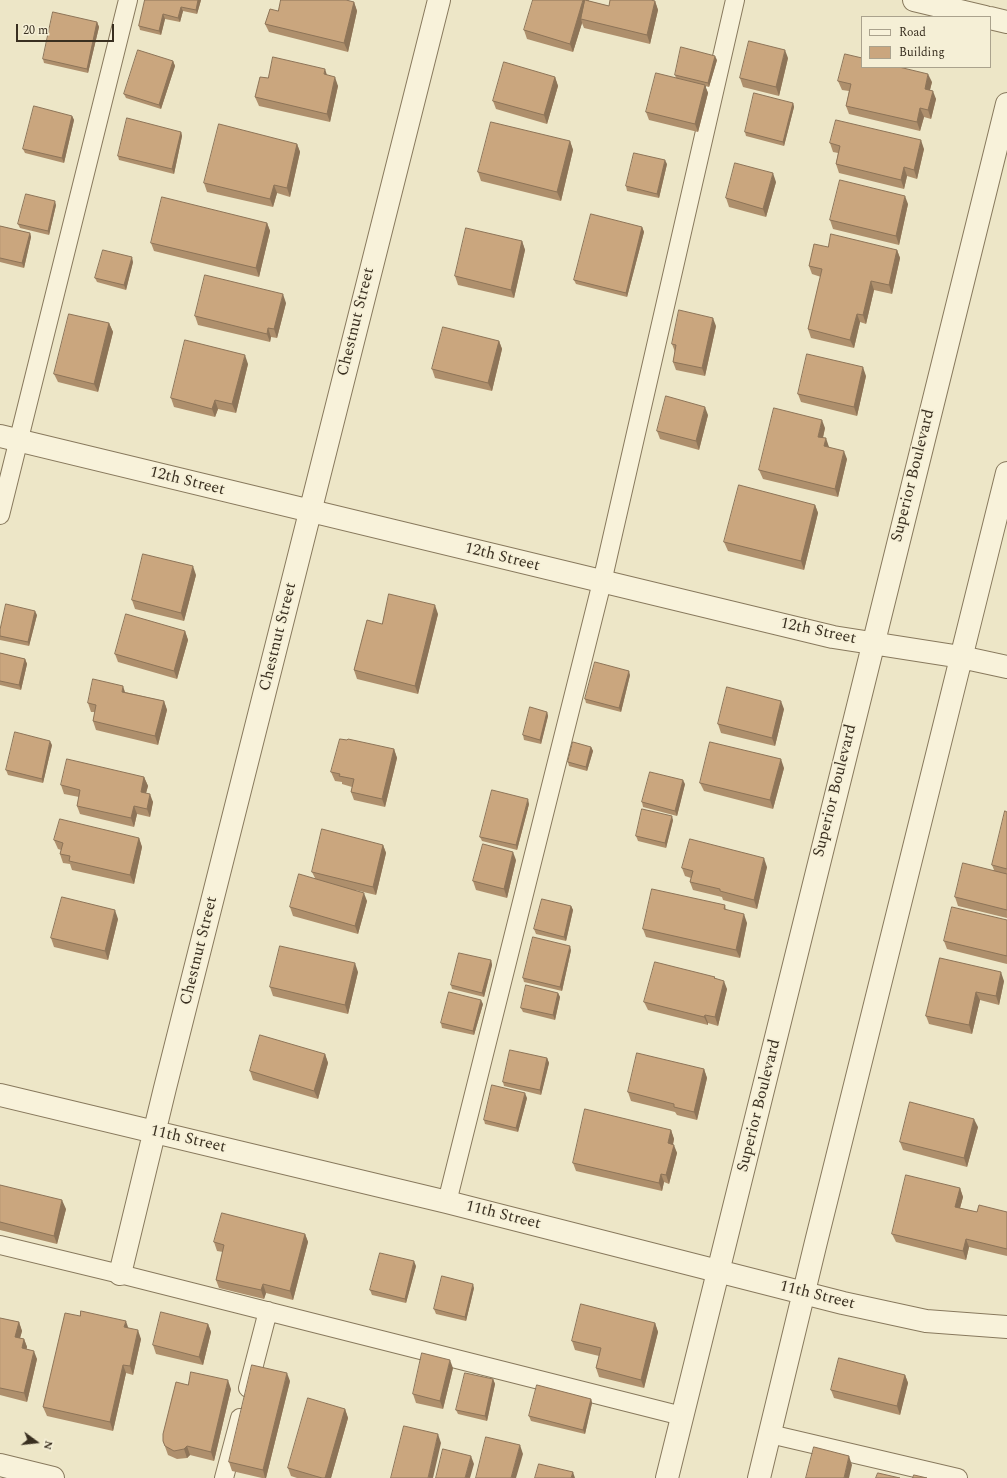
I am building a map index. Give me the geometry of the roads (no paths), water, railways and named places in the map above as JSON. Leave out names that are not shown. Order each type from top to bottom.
[{"type":"street","name":"Chestnut Street","points":[[120,1274],[438,0]]},
{"type":"street","points":[[914,0],[981,16]]},
{"type":"street","points":[[991,18],[1007,22]]},
{"type":"street","name":"Superior Boulevard","points":[[667,1478],[1007,104]]},
{"type":"street","name":"12th Street","points":[[9,438],[833,637],[961,657],[1007,668]]},
{"type":"street","points":[[759,1478],[1007,473]]},
{"type":"street","name":"11th Street","points":[[0,1094],[447,1202],[843,1303],[926,1321],[1007,1327]]},
{"type":"street","points":[[0,1465],[53,1478]]},
{"type":"lane","points":[[0,515],[9,438],[128,0]]},
{"type":"lane","points":[[447,1202],[602,582],[735,0]]},
{"type":"lane","points":[[0,1245],[682,1416]]},
{"type":"lane","points":[[224,1478],[268,1311]]},
{"type":"lane","points":[[770,1434],[958,1478]]}]
